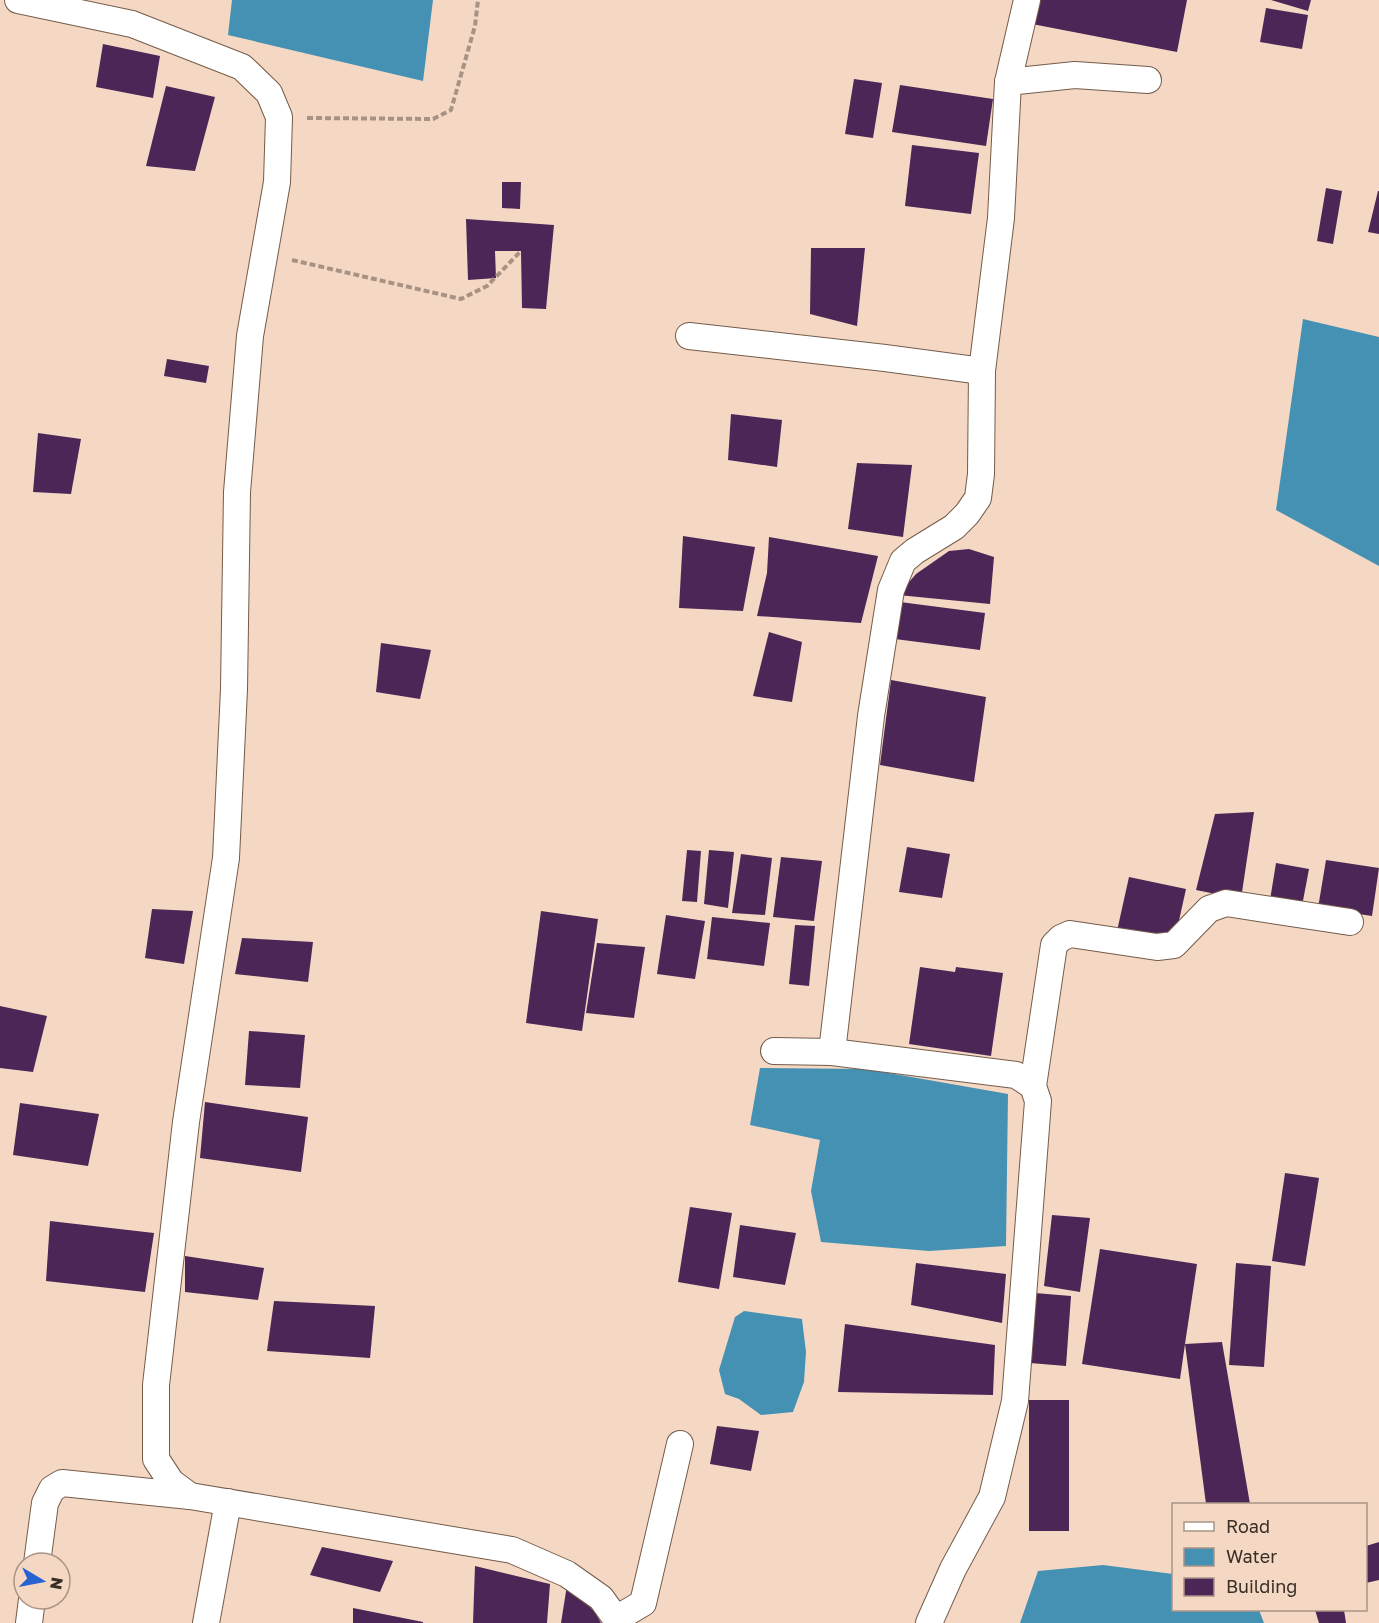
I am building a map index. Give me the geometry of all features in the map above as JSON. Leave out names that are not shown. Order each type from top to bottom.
[{"type":"street","points":[[18,0],[132,24],[242,67],[269,93],[279,117],[278,183],[250,336],[237,492],[234,689],[226,858],[186,1122],[156,1385],[156,1459],[171,1482],[190,1496]]},
{"type":"street","points":[[832,1052],[871,716],[891,590],[903,561],[954,527],[978,498],[981,474],[982,371],[1001,218],[1008,82],[1027,0]]},
{"type":"street","points":[[1008,82],[1075,75],[1148,80]]},
{"type":"street","points":[[688,336],[982,371]]},
{"type":"street","points":[[929,1623],[953,1569],[992,1497],[1015,1401],[1038,1101],[1033,1086],[1054,945],[1061,938],[1070,934],[1157,947],[1174,945],[1209,909],[1226,903],[1350,922]]},
{"type":"street","points":[[774,1051],[832,1052],[1016,1076],[1033,1086]]},
{"type":"street","points":[[39,1551],[45,1503],[52,1490],[62,1483],[190,1496],[512,1550],[567,1574],[601,1598],[618,1621],[643,1603],[680,1444]]},
{"type":"street","points":[[206,1623],[228,1502]]},
{"type":"path","points":[[279,117],[434,119],[451,110],[475,26],[478,0]]},
{"type":"path","points":[[265,254],[461,299],[487,286],[520,251]]},
{"type":"water","points":[[232,0],[433,0],[423,81],[228,35]]},
{"type":"water","points":[[1303,319],[1379,337],[1379,566],[1276,510]]},
{"type":"water","points":[[760,1068],[866,1069],[1008,1094],[1006,1246],[929,1251],[821,1242],[811,1191],[820,1140],[750,1125]]},
{"type":"water","points":[[744,1311],[802,1319],[806,1352],[804,1382],[793,1412],[761,1415],[739,1399],[725,1394],[719,1370],[735,1317]]},
{"type":"water","points":[[1103,1565],[1172,1574],[1172,1611],[1259,1611],[1264,1623],[1020,1623],[1038,1571]]},
{"type":"building","points":[[1036,0],[1187,0],[1177,52],[1032,24]]},
{"type":"building","points":[[1271,0],[1311,0],[1308,11]]},
{"type":"building","points":[[1266,8],[1308,15],[1302,49],[1260,42]]},
{"type":"building","points":[[103,44],[160,56],[153,98],[96,87]]},
{"type":"building","points":[[854,79],[882,83],[873,138],[845,134]]},
{"type":"building","points":[[900,85],[993,99],[986,146],[892,132]]},
{"type":"building","points":[[166,86],[215,97],[195,171],[146,166]]},
{"type":"building","points":[[912,145],[979,153],[971,214],[905,206]]},
{"type":"building","points":[[502,182],[521,182],[520,209],[502,208]]},
{"type":"building","points":[[1326,188],[1342,191],[1333,244],[1317,241]]},
{"type":"building","points":[[1379,191],[1379,234],[1368,232]]},
{"type":"building","points":[[466,219],[554,225],[546,309],[522,308],[521,251],[495,251],[496,278],[468,280]]},
{"type":"building","points":[[811,248],[865,248],[857,326],[810,314]]},
{"type":"building","points":[[167,359],[209,366],[206,383],[164,376]]},
{"type":"building","points":[[731,414],[782,420],[777,467],[728,460]]},
{"type":"building","points":[[38,433],[81,439],[71,494],[33,492]]},
{"type":"building","points":[[857,463],[912,465],[903,537],[848,529]]},
{"type":"building","points":[[683,536],[755,547],[743,611],[679,608]]},
{"type":"building","points":[[769,537],[878,556],[861,623],[757,616],[767,573]]},
{"type":"building","points":[[969,549],[994,557],[990,604],[898,595],[916,574],[949,551]]},
{"type":"building","points":[[900,602],[985,613],[980,650],[895,639]]},
{"type":"building","points":[[769,632],[802,642],[792,702],[753,696]]},
{"type":"building","points":[[381,643],[431,650],[420,699],[376,692]]},
{"type":"building","points":[[891,680],[986,697],[974,782],[880,765]]},
{"type":"building","points":[[1254,812],[1241,899],[1196,890],[1215,814]]},
{"type":"building","points":[[907,847],[950,854],[942,898],[899,892]]},
{"type":"building","points":[[687,850],[701,851],[697,902],[682,901]]},
{"type":"building","points":[[709,850],[734,852],[728,908],[704,904]]},
{"type":"building","points":[[741,854],[772,858],[765,915],[732,913]]},
{"type":"building","points":[[781,857],[822,861],[814,921],[773,917]]},
{"type":"building","points":[[1326,860],[1379,868],[1372,916],[1318,908]]},
{"type":"building","points":[[1276,863],[1309,869],[1302,906],[1270,900]]},
{"type":"building","points":[[1129,877],[1186,889],[1174,943],[1117,931]]},
{"type":"building","points":[[152,909],[193,911],[184,964],[145,958]]},
{"type":"building","points":[[541,911],[598,919],[582,1031],[526,1023]]},
{"type":"building","points":[[666,915],[705,921],[695,979],[657,974]]},
{"type":"building","points":[[712,917],[770,923],[764,966],[707,959]]},
{"type":"building","points":[[795,925],[815,926],[809,986],[789,984]]},
{"type":"building","points":[[242,938],[313,942],[308,982],[235,974]]},
{"type":"building","points":[[597,943],[645,947],[634,1018],[586,1013]]},
{"type":"building","points":[[920,967],[955,972],[956,967],[1003,973],[991,1056],[909,1044]]},
{"type":"building","points":[[0,1006],[47,1016],[33,1072],[0,1068]]},
{"type":"building","points":[[249,1031],[305,1035],[300,1088],[245,1085]]},
{"type":"building","points":[[205,1102],[308,1117],[301,1172],[200,1158]]},
{"type":"building","points":[[20,1103],[99,1114],[88,1166],[13,1155]]},
{"type":"building","points":[[1285,1173],[1319,1178],[1305,1266],[1272,1261]]},
{"type":"building","points":[[690,1207],[732,1213],[719,1289],[678,1282]]},
{"type":"building","points":[[1052,1215],[1090,1218],[1080,1292],[1044,1286]]},
{"type":"building","points":[[50,1221],[154,1233],[145,1292],[46,1281]]},
{"type":"building","points":[[740,1225],[796,1233],[785,1285],[733,1277]]},
{"type":"building","points":[[1100,1249],[1197,1264],[1180,1379],[1082,1364]]},
{"type":"building","points":[[185,1256],[264,1268],[258,1300],[185,1292]]},
{"type":"building","points":[[916,1263],[1006,1274],[1002,1323],[911,1305]]},
{"type":"building","points":[[1236,1263],[1271,1266],[1264,1367],[1229,1365]]},
{"type":"building","points":[[1035,1293],[1071,1296],[1066,1366],[1030,1363]]},
{"type":"building","points":[[274,1301],[375,1306],[370,1358],[267,1351]]},
{"type":"building","points":[[845,1324],[995,1345],[993,1395],[838,1392]]},
{"type":"building","points":[[1222,1342],[1250,1503],[1206,1503],[1185,1344]]},
{"type":"building","points":[[1029,1400],[1069,1400],[1069,1531],[1029,1531]]},
{"type":"building","points":[[717,1426],[759,1431],[751,1471],[710,1464]]},
{"type":"building","points":[[1379,1542],[1379,1580],[1367,1583],[1367,1546]]},
{"type":"building","points":[[322,1547],[393,1561],[380,1592],[310,1575]]},
{"type":"building","points":[[475,1566],[550,1584],[547,1623],[473,1623]]},
{"type":"building","points":[[567,1585],[595,1612],[601,1623],[561,1623]]},
{"type":"building","points":[[353,1608],[423,1622],[423,1623],[353,1623]]},
{"type":"building","points":[[1315,1611],[1344,1611],[1346,1623],[1319,1623]]}]
